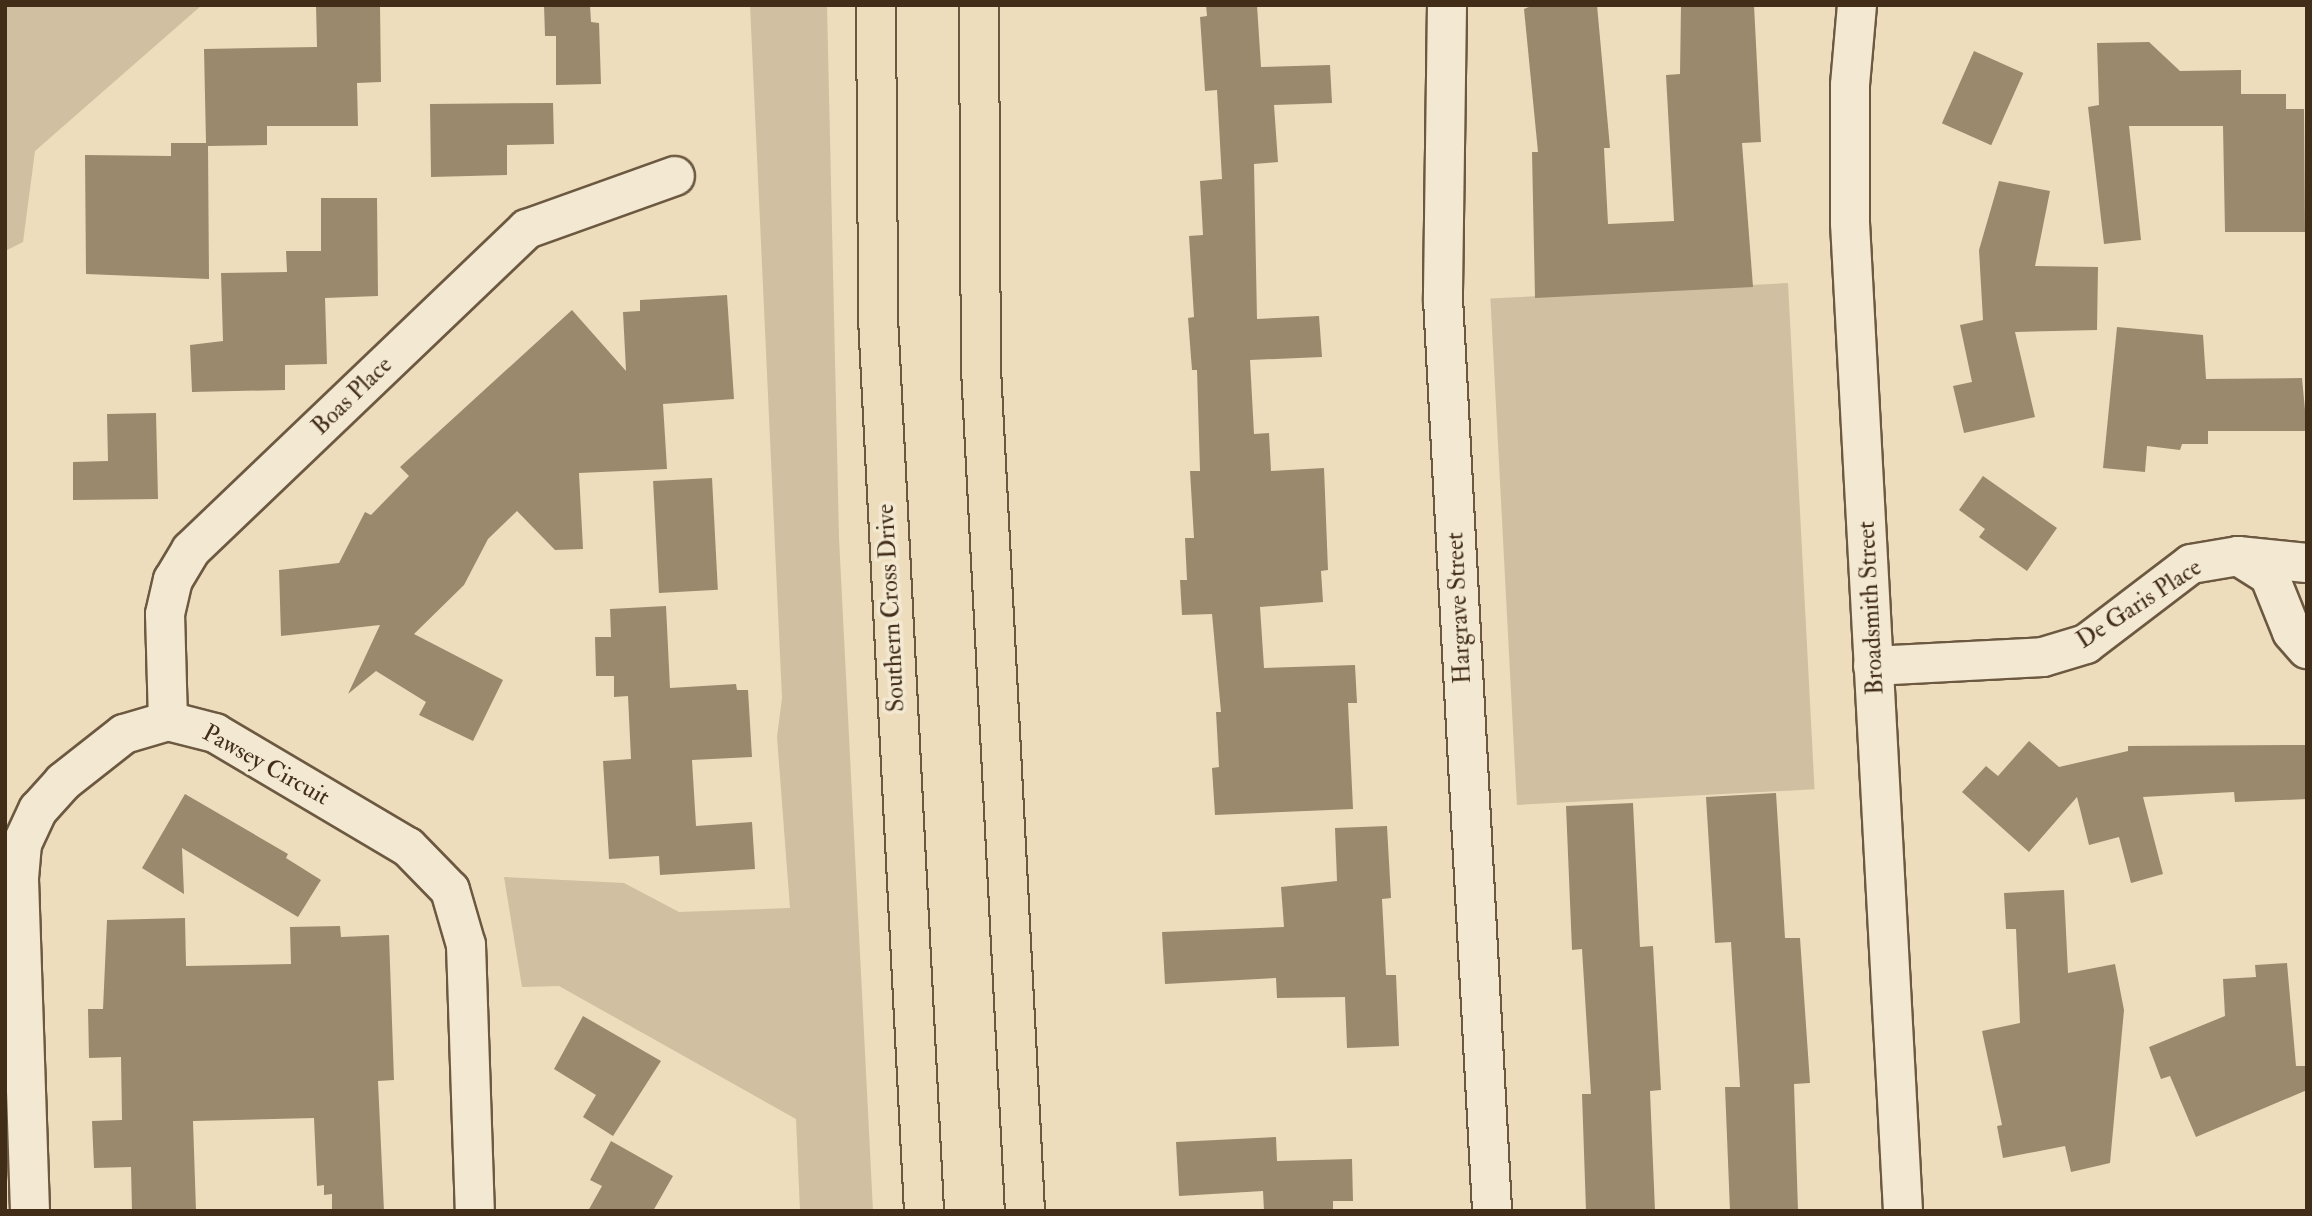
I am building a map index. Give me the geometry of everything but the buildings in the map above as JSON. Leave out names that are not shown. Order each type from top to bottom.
[{"type":"main road","name":"Southern Cross Drive","points":[[876,5],[878,318],[924,1211]]},
{"type":"main road","points":[[979,5],[981,369],[1025,1211]]},
{"type":"street","name":"Hargrave Street","points":[[1447,5],[1443,299],[1492,1211]]},
{"type":"street","name":"Broadsmith Street","points":[[1857,5],[1850,85],[1850,223],[1903,1211]]},
{"type":"street","name":"Boas Place","points":[[168,721],[165,614],[173,580],[191,550],[527,229],[675,176]]},
{"type":"street","name":"De Garis Place","points":[[1873,666],[2043,657],[2086,643],[2191,564],[2238,556],[2307,563]]},
{"type":"street","points":[[2238,556],[2269,575],[2291,632],[2307,649]]},
{"type":"street","points":[[30,1211],[19,878],[22,844],[38,810],[63,782],[124,734],[168,721]]},
{"type":"street","name":"Pawsey Circuit","points":[[168,721],[215,733],[408,847],[450,890],[466,945],[475,1211]]},
{"type":"shaded area","points":[[5,5],[202,5],[35,151],[23,242],[5,251]]},
{"type":"shaded area","points":[[750,5],[827,5],[839,538],[873,1211],[800,1211],[796,1119],[559,986],[522,987],[504,877],[624,883],[679,912],[790,908],[777,737],[782,698]]},
{"type":"shaded area","points":[[1788,283],[1815,789],[1517,805],[1490,299]]}]
